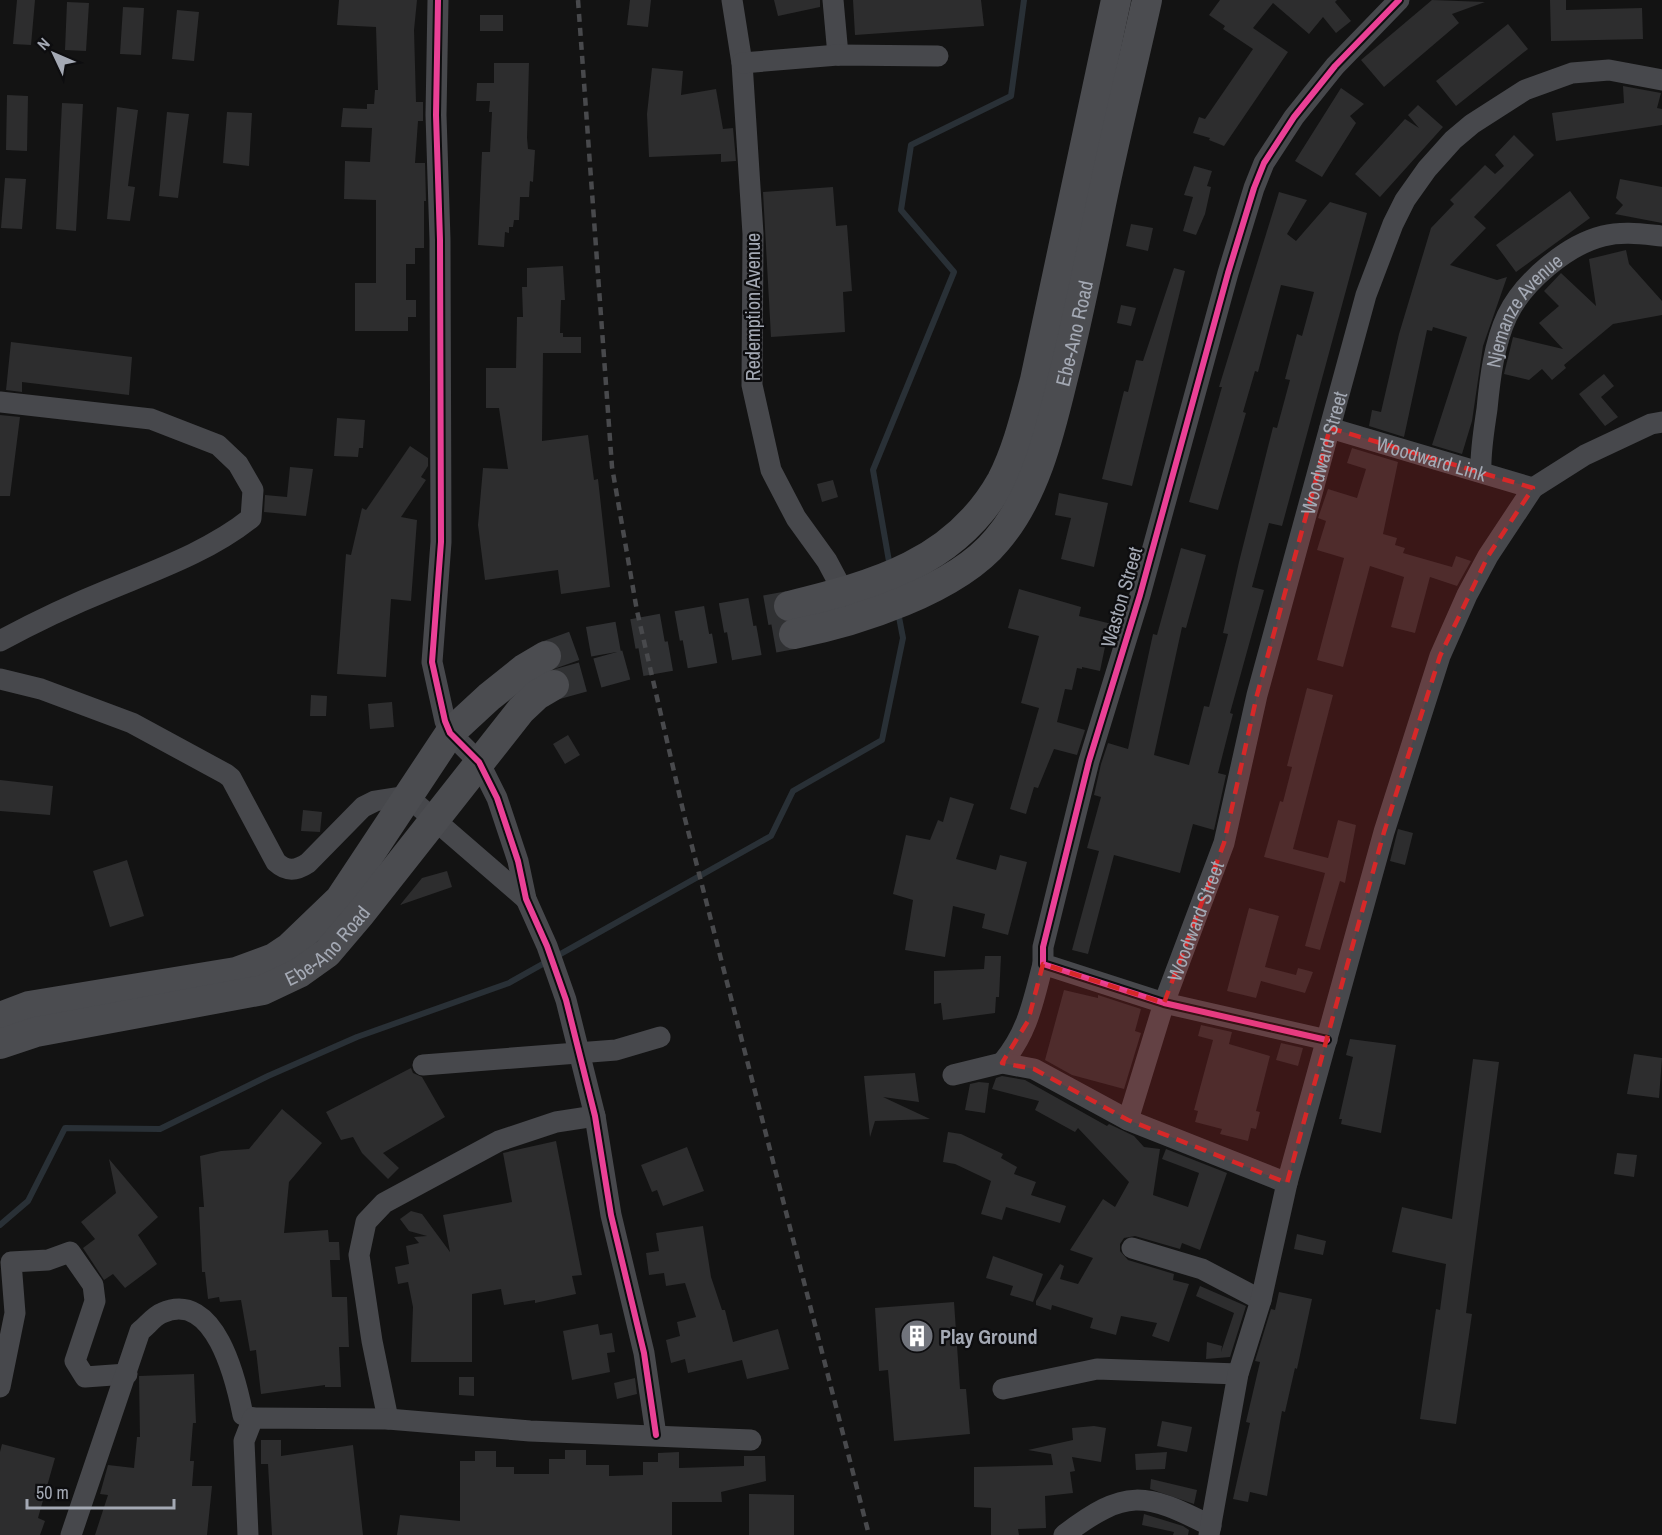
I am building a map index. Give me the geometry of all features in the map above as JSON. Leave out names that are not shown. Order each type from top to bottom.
[{"type":"main road","name":"Ebe-Ano Road","points":[[892,591],[961,534],[1002,479],[1019,437],[1035,380],[1116,0]]},
{"type":"main road","name":"Ebe-Ano Road","points":[[892,591],[978,559],[1012,521],[1032,479],[1050,432],[1081,310],[1147,0]]},
{"type":"main road","points":[[892,591],[827,628],[792,620],[844,593],[892,591]]},
{"type":"main road","name":"Ebe-Ano Road","points":[[0,1017],[29,1006],[236,972],[274,958],[298,940],[340,899],[450,733],[489,697],[524,669],[546,656]]},
{"type":"main road","name":"Ebe-Ano Road","points":[[0,1044],[36,1032],[161,1011],[263,990],[278,984],[327,953],[521,710],[537,694],[554,685]]},
{"type":"street","points":[[438,0],[436,116],[441,252],[441,542],[432,662],[450,733],[479,762],[497,798],[518,861],[526,899],[547,946],[566,1000],[595,1116],[611,1215],[644,1353],[656,1435]]},
{"type":"street","name":"Redemption Avenue","points":[[732,0],[742,63],[753,234],[752,385],[771,470],[796,518],[827,561],[844,593]]},
{"type":"street","points":[[833,0],[838,55]]},
{"type":"street","name":"Waston Street","points":[[1002,1063],[1019,1042],[1023,1032],[1042,964],[1044,940],[1089,761],[1140,595],[1228,273],[1254,188],[1264,163],[1294,117],[1335,66],[1399,0]]},
{"type":"street","points":[[742,63],[838,55],[938,56]]},
{"type":"street","name":"Woodward Street","points":[[1128,1120],[1164,1003],[1224,843],[1257,695],[1366,295],[1393,224],[1405,200],[1427,169],[1453,140],[1472,124],[1525,90],[1572,73],[1609,70],[1662,80]]},
{"type":"street","name":"Njemanze Avenue","points":[[1481,472],[1491,373],[1507,315],[1519,296],[1539,276],[1578,246],[1602,236],[1626,232],[1662,236]]},
{"type":"street","points":[[0,402],[151,419],[218,445],[238,464],[253,490],[251,518],[238,529],[147,575],[108,589],[0,642]]},
{"type":"street","points":[[1064,1535],[1090,1515],[1132,1500],[1154,1500],[1168,1504],[1210,1530],[1238,1374],[1262,1300],[1287,1183],[1407,753],[1440,656],[1467,595],[1488,556],[1533,488],[1595,450],[1662,422]]},
{"type":"street","name":"Woodward Link","points":[[1330,428],[1533,488]]},
{"type":"street","points":[[0,678],[42,689],[132,723],[226,774],[231,778],[276,862],[283,868],[300,869],[308,863],[363,807],[375,801],[407,796],[526,899]]},
{"type":"street","points":[[1042,964],[1164,1003],[1327,1040]]},
{"type":"street","points":[[423,1065],[616,1050],[660,1036]]},
{"type":"street","points":[[953,1075],[1002,1063],[1034,1069],[1128,1120],[1287,1183]]},
{"type":"street","points":[[388,1419],[372,1341],[359,1255],[366,1222],[384,1203],[499,1141],[556,1122],[595,1116]]},
{"type":"street","points":[[1132,1248],[1202,1269],[1262,1300]]},
{"type":"street","points":[[0,1387],[15,1313],[11,1263],[48,1260],[70,1252],[93,1285],[95,1302],[75,1361],[85,1377],[127,1374]]},
{"type":"street","points":[[71,1535],[140,1331],[161,1313],[182,1309],[206,1319],[219,1338],[243,1415],[253,1419],[388,1419],[530,1431],[751,1440]]},
{"type":"street","points":[[1004,1389],[1097,1369],[1238,1374]]},
{"type":"street","points":[[248,1535],[244,1441],[253,1419]]},
{"type":"highlighted area","points":[[1330,428],[1533,488],[1488,556],[1440,656],[1384,832],[1287,1183],[1128,1120],[1034,1069],[1002,1063],[1028,1021],[1043,964],[1164,1003],[1224,843],[1257,695]]},
{"type":"building","points":[[17,0],[35,0],[31,45],[13,44]]},
{"type":"building","points":[[339,0],[417,0],[414,30],[416,102],[423,102],[423,121],[418,121],[415,163],[425,163],[426,201],[424,201],[424,248],[415,248],[415,264],[406,264],[406,300],[416,300],[416,317],[408,317],[408,331],[355,331],[355,283],[376,283],[376,200],[344,199],[345,161],[370,162],[372,128],[341,127],[343,108],[367,109],[367,104],[374,104],[375,90],[378,90],[376,27],[337,25]]},
{"type":"building","points":[[630,0],[651,0],[648,27],[627,25]]},
{"type":"building","points":[[774,0],[820,0],[820,7],[778,16]]},
{"type":"building","points":[[853,0],[981,0],[984,26],[855,35]]},
{"type":"building","points":[[1220,0],[1337,0],[1335,2],[1351,21],[1336,33],[1323,17],[1309,34],[1273,3],[1253,28],[1288,52],[1224,146],[1209,140],[1210,138],[1193,133],[1199,117],[1205,119],[1253,49],[1223,29],[1225,26],[1209,15]]},
{"type":"building","points":[[1432,0],[1485,2],[1452,14],[1459,23],[1384,87],[1361,60]]},
{"type":"building","points":[[1550,0],[1566,0],[1566,10],[1642,8],[1643,39],[1551,41]]},
{"type":"building","points":[[67,2],[89,3],[86,51],[65,50]]},
{"type":"building","points":[[123,7],[144,8],[141,55],[120,54]]},
{"type":"building","points":[[177,10],[199,12],[194,61],[172,59]]},
{"type":"building","points":[[480,15],[503,15],[503,31],[480,31]]},
{"type":"building","points":[[1508,24],[1528,49],[1456,106],[1436,81]]},
{"type":"building","points":[[494,63],[529,63],[527,138],[528,149],[535,150],[533,182],[530,181],[529,197],[520,197],[519,220],[514,220],[513,227],[509,227],[509,233],[505,232],[504,247],[478,245],[482,152],[490,152],[492,112],[489,112],[490,101],[476,101],[477,83],[494,83]]},
{"type":"building","points":[[652,68],[683,71],[681,95],[716,89],[723,129],[733,128],[736,161],[721,162],[721,154],[649,157],[647,114]]},
{"type":"building","points":[[1623,86],[1661,93],[1657,108],[1662,109],[1662,125],[1556,141],[1552,113],[1624,103]]},
{"type":"building","points":[[1341,88],[1364,104],[1350,116],[1356,123],[1322,177],[1295,161]]},
{"type":"building","points":[[7,95],[28,96],[27,151],[6,150]]},
{"type":"building","points":[[62,103],[83,104],[76,231],[56,229]]},
{"type":"building","points":[[1418,105],[1443,127],[1380,197],[1355,174],[1405,119],[1419,128],[1408,115]]},
{"type":"building","points":[[117,107],[138,110],[128,186],[135,187],[130,221],[107,219]]},
{"type":"building","points":[[167,112],[189,114],[178,198],[159,196]]},
{"type":"building","points":[[227,112],[252,113],[249,166],[223,163]]},
{"type":"building","points":[[1514,135],[1534,155],[1474,217],[1486,228],[1450,265],[1497,280],[1507,277],[1483,346],[1472,421],[1462,454],[1432,445],[1467,337],[1433,327],[1432,331],[1427,330],[1404,437],[1369,426],[1372,410],[1381,412],[1399,334],[1431,228],[1454,204],[1450,200],[1485,165],[1495,174],[1504,166],[1495,155]]},
{"type":"building","points":[[1194,166],[1212,171],[1207,186],[1211,187],[1205,214],[1196,235],[1183,231],[1193,197],[1184,195]]},
{"type":"building","points":[[5,178],[26,179],[22,229],[1,228]]},
{"type":"building","points":[[1620,179],[1662,187],[1662,223],[1615,214],[1623,205],[1616,198]]},
{"type":"building","points":[[833,187],[836,226],[847,225],[852,291],[843,292],[845,332],[771,337],[763,192]]},
{"type":"building","points":[[1570,191],[1590,218],[1516,272],[1496,245]]},
{"type":"building","points":[[1279,192],[1307,200],[1287,234],[1296,241],[1330,202],[1367,213],[1282,526],[1269,523],[1252,587],[1264,590],[1230,713],[1233,714],[1218,773],[1226,775],[1214,830],[1193,824],[1180,873],[1114,855],[1088,954],[1072,950],[1099,851],[1087,848],[1101,797],[1094,795],[1101,764],[1108,743],[1128,749],[1153,634],[1157,635],[1181,548],[1206,555],[1186,628],[1182,627],[1154,755],[1189,765],[1204,706],[1209,707],[1228,634],[1223,633],[1239,562],[1273,427],[1277,428],[1290,380],[1285,379],[1297,334],[1302,336],[1314,292],[1281,285],[1258,372],[1255,371],[1243,412],[1246,413],[1218,510],[1189,502],[1222,387],[1219,387]]},
{"type":"building","points":[[1131,224],[1153,228],[1148,251],[1126,246]]},
{"type":"building","points":[[1626,250],[1629,264],[1662,301],[1662,315],[1613,324],[1564,365],[1566,368],[1552,380],[1542,369],[1529,380],[1504,374],[1513,337],[1563,349],[1539,323],[1559,306],[1544,291],[1561,273],[1596,306],[1589,259]]},
{"type":"building","points":[[563,266],[565,300],[561,300],[560,333],[563,333],[563,337],[581,337],[581,353],[543,353],[542,441],[588,435],[594,480],[598,479],[610,587],[561,594],[558,570],[485,580],[478,525],[483,468],[508,469],[499,408],[486,408],[486,368],[516,368],[517,317],[523,317],[522,287],[527,287],[527,268]]},
{"type":"building","points":[[1174,268],[1185,271],[1132,486],[1102,479],[1124,391],[1128,392],[1136,360],[1143,361]]},
{"type":"building","points":[[1121,305],[1136,308],[1131,326],[1117,323]]},
{"type":"building","points":[[11,342],[132,357],[129,395],[22,382],[22,392],[6,390]]},
{"type":"building","points":[[1604,374],[1614,386],[1601,397],[1618,417],[1605,426],[1579,394]]},
{"type":"building","points":[[0,415],[20,417],[10,496],[0,496]]},
{"type":"building","points":[[337,418],[365,420],[363,448],[359,448],[358,457],[334,456]]},
{"type":"building","points":[[410,446],[428,458],[428,466],[421,477],[426,480],[401,517],[417,520],[411,601],[391,599],[386,677],[337,674],[346,554],[351,555],[362,508],[366,510]]},
{"type":"building","points":[[1352,448],[1398,462],[1383,534],[1397,538],[1395,545],[1405,548],[1403,553],[1452,567],[1456,556],[1471,561],[1457,586],[1430,577],[1415,633],[1391,627],[1404,577],[1370,566],[1343,667],[1317,660],[1344,558],[1317,550],[1326,521],[1318,518],[1328,489],[1357,498],[1366,469],[1347,463]]},
{"type":"building","points":[[290,467],[313,469],[306,516],[264,512],[265,495],[287,497]]},
{"type":"building","points":[[833,480],[838,497],[822,502],[817,484]]},
{"type":"building","points":[[1059,493],[1108,503],[1094,567],[1061,559],[1071,518],[1055,515]]},
{"type":"building","points":[[1019,589],[1081,607],[1079,616],[1116,625],[1111,643],[1106,642],[1100,671],[1077,668],[1072,690],[1065,689],[1057,722],[1085,730],[1077,755],[1054,749],[1038,788],[1034,787],[1026,814],[1010,809],[1039,708],[1021,703],[1039,636],[1008,628]]},
{"type":"building","points":[[1307,688],[1333,695],[1293,849],[1328,858],[1338,820],[1356,825],[1345,883],[1340,881],[1320,950],[1305,946],[1325,873],[1264,857],[1280,801],[1283,802],[1292,767],[1287,766]]},
{"type":"building","points":[[311,695],[327,696],[326,716],[310,716]]},
{"type":"building","points":[[392,702],[394,727],[370,729],[368,704]]},
{"type":"building","points":[[568,735],[580,755],[565,764],[553,744]]},
{"type":"building","points":[[0,780],[53,786],[50,815],[0,811]]},
{"type":"building","points":[[950,797],[974,804],[956,859],[996,870],[1000,855],[1027,862],[1008,935],[982,928],[985,914],[953,906],[945,957],[905,950],[913,900],[893,894],[906,835],[930,840],[938,820],[943,822]]},
{"type":"building","points":[[303,810],[322,812],[320,832],[301,831]]},
{"type":"building","points":[[1398,829],[1413,833],[1405,865],[1390,861]]},
{"type":"building","points":[[127,860],[144,916],[110,927],[93,871]]},
{"type":"building","points":[[447,871],[452,887],[400,905],[422,878]]},
{"type":"building","points":[[1249,908],[1279,916],[1265,967],[1296,975],[1298,968],[1313,972],[1305,993],[1261,981],[1256,998],[1227,991]]},
{"type":"building","points":[[985,956],[1001,956],[999,997],[996,997],[995,1013],[943,1020],[941,1003],[934,1004],[934,971],[984,969]]},
{"type":"building","points":[[1064,990],[1098,998],[1098,995],[1141,1009],[1135,1031],[1141,1033],[1124,1089],[1072,1075],[1045,1060]]},
{"type":"building","points":[[1201,1025],[1232,1032],[1229,1044],[1270,1056],[1256,1111],[1260,1112],[1256,1129],[1251,1128],[1248,1141],[1220,1134],[1222,1129],[1195,1122],[1198,1111],[1194,1110],[1213,1040],[1198,1036]]},
{"type":"building","points":[[1350,1039],[1396,1045],[1381,1133],[1341,1124],[1342,1119],[1339,1119],[1353,1057],[1346,1055]]},
{"type":"building","points":[[1281,1043],[1303,1048],[1298,1066],[1276,1060]]},
{"type":"building","points":[[1634,1054],[1662,1058],[1659,1098],[1627,1094]]},
{"type":"building","points":[[1473,1059],[1499,1062],[1466,1313],[1472,1314],[1456,1424],[1420,1419],[1436,1309],[1440,1310],[1446,1264],[1392,1252],[1402,1207],[1452,1219]]},
{"type":"building","points":[[411,1068],[413,1073],[422,1077],[445,1117],[383,1153],[399,1168],[388,1179],[362,1153],[353,1137],[341,1140],[326,1112]]},
{"type":"building","points":[[915,1073],[919,1102],[883,1097],[930,1119],[875,1121],[870,1137],[864,1076]]},
{"type":"building","points":[[1002,1076],[1025,1080],[1107,1126],[1109,1124],[1134,1136],[1144,1147],[1160,1149],[1153,1195],[1188,1207],[1199,1173],[1162,1159],[1166,1149],[1227,1173],[1200,1250],[1182,1243],[1180,1249],[1135,1236],[1124,1238],[1120,1244],[1120,1251],[1128,1260],[1174,1274],[1173,1280],[1189,1284],[1169,1342],[1152,1336],[1157,1323],[1121,1316],[1116,1335],[1090,1328],[1093,1318],[1052,1305],[1051,1310],[1036,1305],[1036,1301],[1060,1264],[1064,1266],[1060,1279],[1078,1284],[1093,1258],[1070,1250],[1103,1199],[1115,1207],[1129,1182],[1078,1128],[1075,1132],[1035,1110],[1039,1101],[992,1089],[996,1078]]},
{"type":"building","points":[[989,1083],[985,1113],[965,1110],[970,1084]]},
{"type":"building","points":[[282,1109],[322,1143],[289,1182],[284,1233],[328,1230],[329,1242],[339,1242],[340,1260],[330,1260],[332,1297],[347,1297],[349,1347],[339,1347],[341,1387],[325,1387],[325,1385],[261,1394],[256,1350],[250,1351],[241,1300],[220,1302],[219,1297],[208,1299],[205,1272],[202,1272],[199,1207],[204,1207],[200,1156],[221,1151],[249,1149]]},
{"type":"building","points":[[948,1132],[961,1134],[1003,1154],[1001,1158],[1017,1167],[1014,1174],[1036,1182],[1031,1195],[1066,1206],[1060,1223],[1006,1207],[1002,1220],[981,1214],[991,1181],[955,1164],[943,1162]]},
{"type":"building","points":[[556,1141],[582,1275],[572,1276],[576,1294],[535,1303],[535,1300],[504,1305],[501,1289],[472,1294],[472,1362],[411,1362],[413,1307],[408,1282],[398,1284],[395,1267],[409,1264],[406,1246],[419,1243],[414,1237],[427,1236],[409,1231],[400,1219],[411,1211],[422,1214],[450,1252],[443,1215],[512,1202],[503,1153]]},
{"type":"building","points":[[687,1147],[704,1191],[663,1206],[657,1190],[652,1192],[641,1165]]},
{"type":"building","points":[[1617,1153],[1637,1155],[1634,1177],[1614,1174]]},
{"type":"building","points":[[109,1159],[158,1217],[138,1235],[157,1264],[125,1288],[113,1274],[104,1280],[83,1248],[95,1239],[81,1222],[116,1193]]},
{"type":"building","points":[[703,1226],[711,1277],[722,1310],[725,1310],[733,1342],[778,1329],[789,1369],[747,1379],[742,1360],[688,1373],[685,1359],[671,1363],[666,1340],[680,1336],[677,1322],[696,1317],[685,1283],[666,1286],[664,1273],[649,1275],[646,1253],[659,1251],[656,1233]]},
{"type":"building","points":[[1297,1234],[1326,1241],[1323,1255],[1294,1249]]},
{"type":"building","points":[[993,1256],[1043,1274],[1033,1302],[1010,1295],[1013,1286],[986,1278]]},
{"type":"building","points":[[1200,1286],[1246,1306],[1230,1357],[1206,1359],[1207,1342],[1222,1346],[1221,1352],[1234,1313],[1196,1296]]},
{"type":"building","points":[[1279,1292],[1312,1299],[1297,1369],[1295,1368],[1285,1412],[1282,1411],[1267,1496],[1250,1492],[1248,1502],[1233,1499],[1250,1423],[1246,1422],[1260,1362],[1255,1361],[1271,1309],[1275,1310]]},
{"type":"building","points":[[954,1302],[960,1389],[966,1389],[970,1434],[894,1441],[888,1370],[879,1371],[875,1308]]},
{"type":"building","points":[[598,1324],[600,1335],[612,1333],[615,1352],[607,1353],[610,1372],[572,1380],[563,1331]]},
{"type":"building","points":[[194,1374],[196,1423],[193,1423],[190,1461],[194,1461],[192,1486],[212,1486],[207,1535],[95,1535],[108,1495],[100,1494],[108,1465],[134,1468],[137,1437],[140,1437],[139,1376]]},
{"type":"building","points":[[459,1377],[474,1377],[474,1396],[459,1395]]},
{"type":"building","points":[[635,1378],[637,1394],[617,1399],[614,1383]]},
{"type":"building","points":[[1162,1421],[1192,1427],[1187,1452],[1157,1446]]},
{"type":"building","points":[[1094,1426],[1106,1428],[1101,1462],[1072,1457],[1075,1471],[1070,1472],[1073,1493],[1045,1496],[1046,1528],[1018,1529],[1019,1535],[991,1535],[991,1508],[974,1507],[974,1467],[1053,1465],[1051,1454],[1028,1450],[1073,1440],[1072,1428]]},
{"type":"building","points":[[261,1440],[281,1440],[281,1456],[353,1445],[363,1535],[272,1535],[268,1464],[261,1464]]},
{"type":"building","points":[[2,1444],[55,1458],[38,1518],[45,1521],[40,1535],[0,1535],[0,1452]]},
{"type":"building","points":[[565,1450],[586,1450],[586,1465],[609,1465],[609,1476],[643,1475],[643,1462],[658,1462],[658,1453],[679,1452],[679,1468],[744,1466],[744,1456],[765,1456],[766,1481],[721,1492],[722,1502],[672,1502],[672,1535],[397,1535],[400,1515],[460,1521],[460,1461],[475,1461],[475,1451],[496,1451],[496,1467],[514,1467],[514,1474],[549,1474],[549,1459],[565,1459]]},
{"type":"building","points":[[1167,1452],[1165,1469],[1136,1470],[1135,1454]]},
{"type":"building","points":[[1151,1479],[1197,1490],[1194,1504],[1150,1489]]},
{"type":"building","points":[[749,1494],[794,1495],[794,1535],[749,1535]]},
{"type":"building","points":[[1144,1514],[1183,1526],[1189,1530],[1188,1535],[1173,1535],[1174,1532],[1142,1525]]},
{"type":"waterway","points":[[890,567],[873,470],[954,272],[901,210],[911,145],[1011,96],[1024,0]]},
{"type":"waterway","points":[[0,1225],[28,1201],[65,1128],[160,1129],[268,1076],[357,1037],[509,983],[771,836],[793,791],[882,740],[903,638],[898,612]]},
{"type":"tunnel","points":[[546,656],[582,643],[789,606]]},
{"type":"tunnel","points":[[554,685],[637,662],[794,634]]},
{"type":"railway","points":[[578,0],[612,467],[637,611],[685,819],[869,1535]]},
{"type":"cycle path","points":[[438,0],[436,115],[440,240],[441,542],[432,662],[445,721],[450,733],[479,762],[497,798],[518,861],[526,899],[547,946],[566,1000],[595,1116],[611,1215],[644,1353],[656,1435]]},
{"type":"cycle path","points":[[1327,1040],[1164,1003],[1043,964],[1043,947],[1089,761],[1140,595],[1228,273],[1254,188],[1264,163],[1294,117],[1335,66],[1399,0]]},
{"type":"place","name":"Play Ground","points":[[917,1336]]}]
